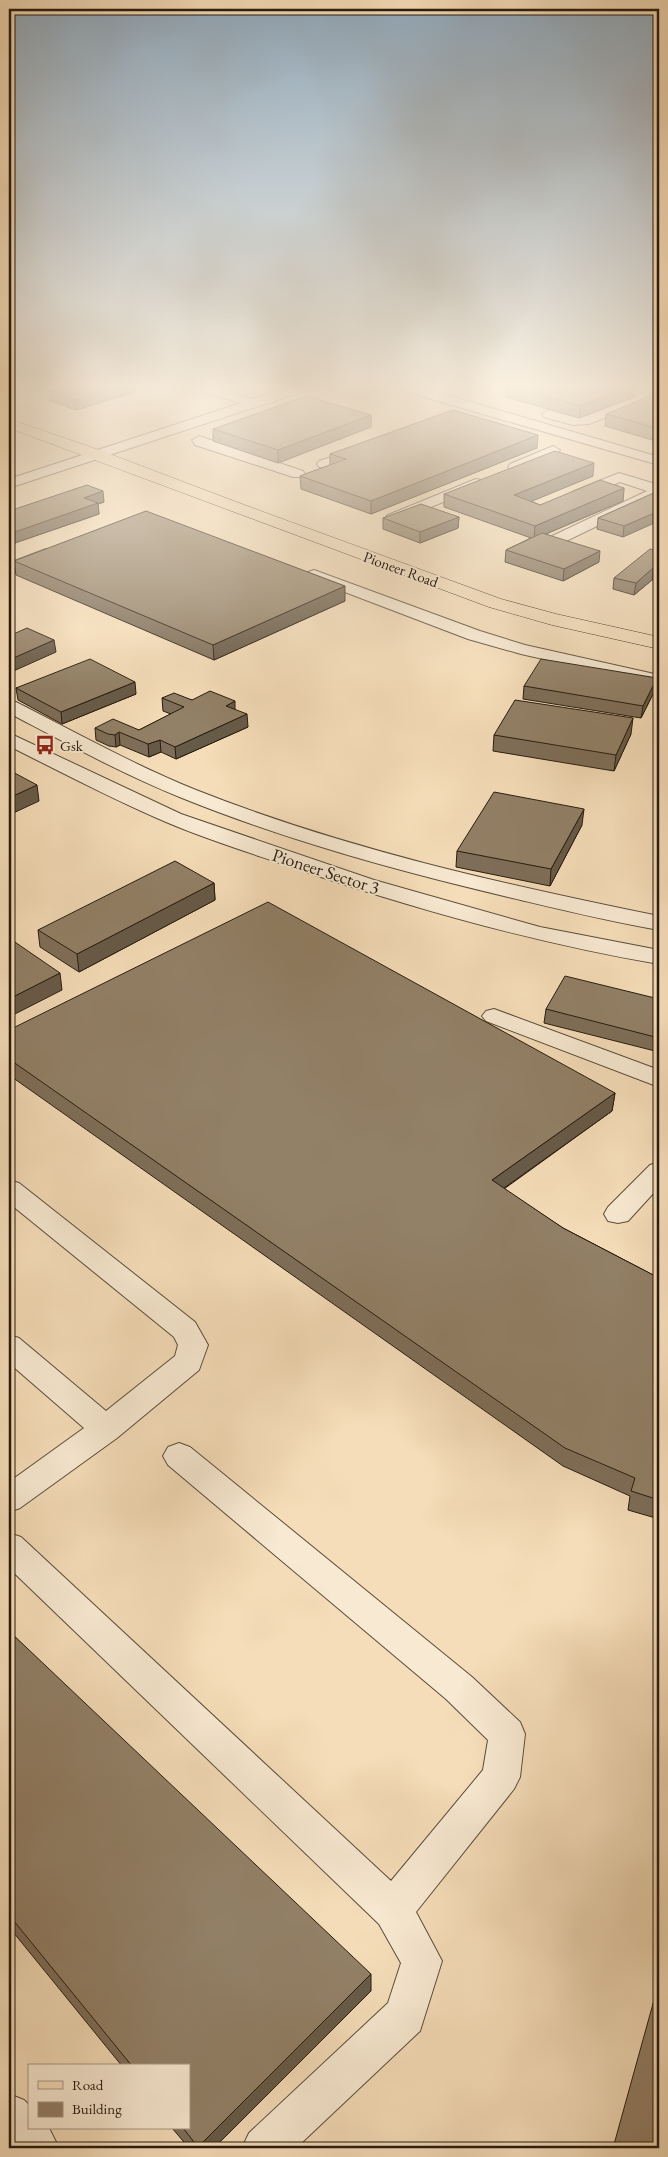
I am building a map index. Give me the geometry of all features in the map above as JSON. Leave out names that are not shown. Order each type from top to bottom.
[{"type":"main road","name":"Pioneer Road","points":[[181,489],[495,603],[552,619],[659,643]]},
{"type":"street","points":[[388,520],[463,489]]},
{"type":"street","points":[[560,502],[591,489]]},
{"type":"street","points":[[554,541],[659,491]]},
{"type":"street","points":[[9,567],[65,547]]},
{"type":"street","points":[[296,568],[474,635],[521,649],[659,680]]},
{"type":"street","points":[[9,706],[130,767],[188,793],[283,828],[406,866],[570,905],[659,923]]},
{"type":"street","name":"Pioneer Sector 3","points":[[9,739],[95,782],[174,818],[312,868],[537,933],[659,957]]},
{"type":"street","points":[[494,1016],[659,1079]]},
{"type":"street","points":[[618,1214],[659,1171]]},
{"type":"street","points":[[9,1189],[185,1330],[194,1345],[188,1362],[106,1430],[9,1499]]},
{"type":"street","points":[[9,1346],[106,1430]]},
{"type":"street","points":[[179,1456],[459,1688],[507,1734],[501,1777],[393,1910]]},
{"type":"street","points":[[9,1547],[393,1910],[422,1961],[405,2016],[264,2148]]},
{"type":"street","points":[[9,2115],[37,2148]]},
{"type":"building","points":[[76,489],[97,489],[103,491],[84,498],[98,503],[9,534],[9,523],[15,521],[9,519],[9,511]]},
{"type":"building","points":[[336,489],[402,489],[371,501]]},
{"type":"building","points":[[458,489],[530,489],[514,495],[540,505],[579,489],[622,489],[535,526],[444,494]]},
{"type":"building","points":[[656,492],[659,494],[659,511],[624,526],[598,518]]},
{"type":"building","points":[[421,504],[459,517],[420,532],[383,518]]},
{"type":"building","points":[[146,511],[345,586],[213,645],[14,561]]},
{"type":"building","points":[[542,533],[600,551],[564,569],[506,550]]},
{"type":"building","points":[[650,549],[659,551],[659,570],[653,568],[636,583],[614,578]]},
{"type":"building","points":[[27,628],[54,640],[9,660],[9,636]]},
{"type":"building","points":[[90,659],[135,682],[61,712],[16,688]]},
{"type":"building","points":[[541,659],[657,678],[643,706],[524,686]]},
{"type":"building","points":[[210,691],[235,701],[226,706],[247,714],[175,747],[160,740],[148,744],[119,732],[115,735],[108,734],[95,728],[113,719],[139,730],[184,707],[162,698],[174,693],[192,700]]},
{"type":"building","points":[[515,700],[633,718],[616,755],[494,735]]},
{"type":"building","points":[[9,770],[37,785],[9,798]]},
{"type":"building","points":[[494,792],[584,809],[551,869],[457,851]]},
{"type":"building","points":[[175,861],[214,883],[77,954],[38,930]]},
{"type":"building","points":[[659,884],[659,895],[656,894]]},
{"type":"building","points":[[268,902],[615,1093],[492,1180],[563,1228],[659,1278],[659,1500],[631,1491],[635,1478],[565,1448],[9,1059],[9,1030]]},
{"type":"building","points":[[9,938],[60,973],[9,999]]},
{"type":"building","points":[[565,976],[659,999],[659,1038],[546,1009]]},
{"type":"building","points":[[9,1631],[371,1974],[198,2147],[185,2130],[190,2130],[190,2064],[130,2064],[9,1915]]},
{"type":"building","points":[[659,1982],[659,2148],[613,2148]]},
{"type":"place","name":"Gsk","points":[[45,745]]}]
